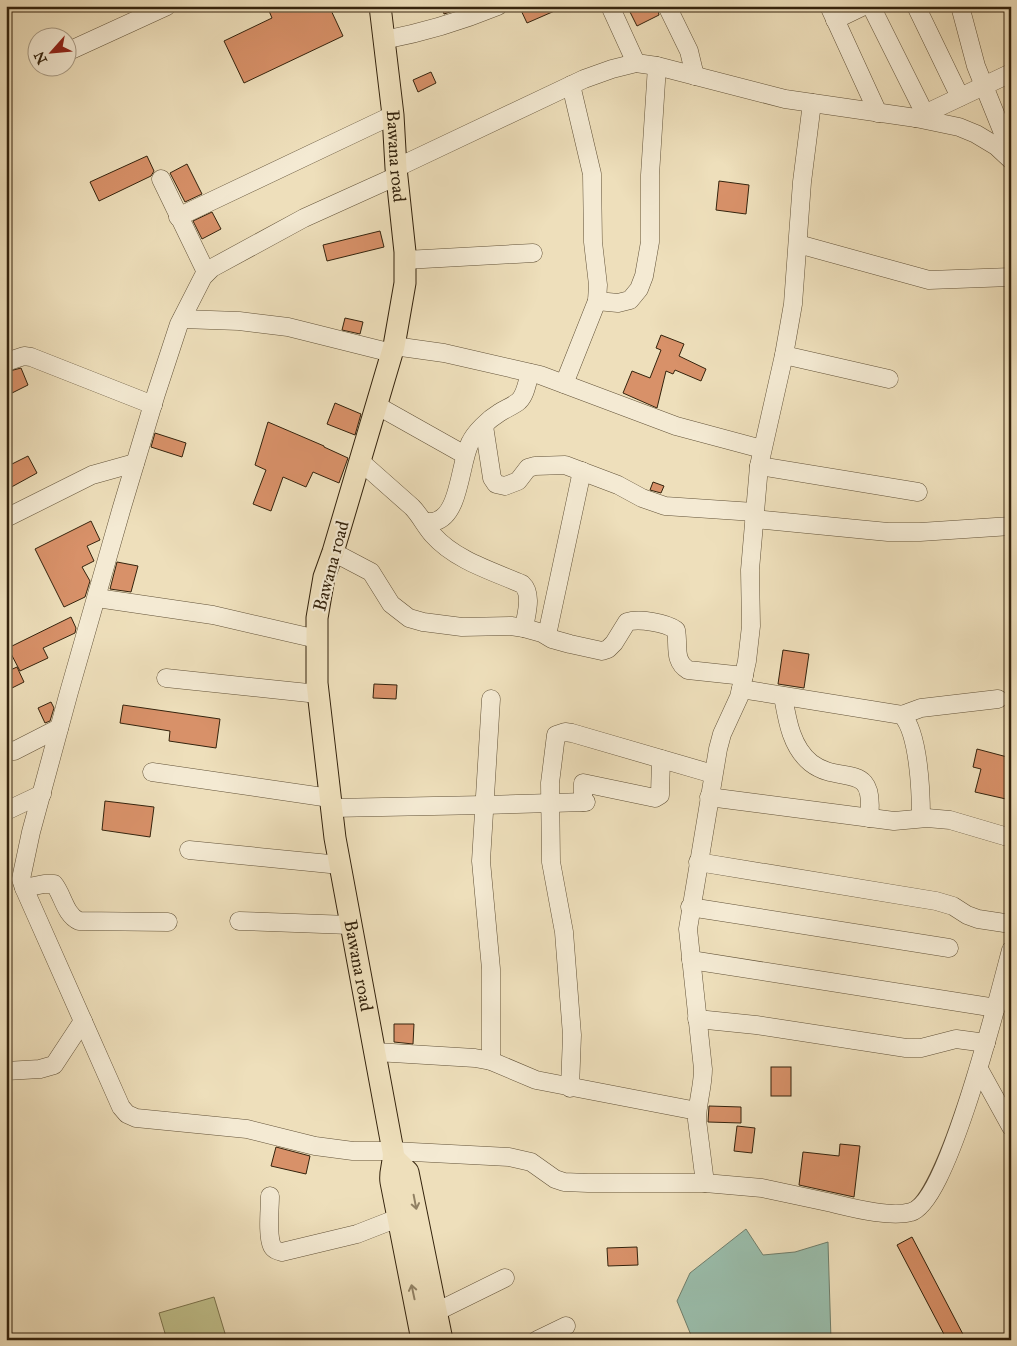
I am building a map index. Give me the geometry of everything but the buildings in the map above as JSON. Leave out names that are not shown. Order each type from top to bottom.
[{"type":"main road","name":"Bawana road","points":[[380,6],[392,115],[405,260],[405,283],[393,350],[324,577],[317,618],[318,694],[340,865],[394,1155],[390,1175],[422,1340]]},
{"type":"main road","name":"Bawana road","points":[[394,1155],[408,1172],[442,1340]]},
{"type":"street","points":[[78,47],[167,6]]},
{"type":"street","points":[[384,40],[422,33],[459,22],[498,6]]},
{"type":"street","points":[[610,6],[636,64]]},
{"type":"street","points":[[667,6],[688,51],[695,76]]},
{"type":"street","points":[[864,6],[832,13],[878,113]]},
{"type":"street","points":[[871,6],[921,116]]},
{"type":"street","points":[[916,6],[960,97]]},
{"type":"street","points":[[960,6],[983,86],[1011,153]]},
{"type":"street","points":[[1011,160],[996,146],[976,134],[921,116],[878,113],[785,99],[657,66],[636,64],[612,69],[571,86],[304,218],[206,272],[182,319],[153,405],[59,728],[21,879],[118,1101],[131,1116],[246,1129],[315,1146],[353,1151],[394,1155],[510,1157],[531,1162],[555,1179],[564,1182],[705,1183],[762,1188],[863,1210],[886,1213],[911,1213],[918,1209],[925,1202],[944,1165],[979,1068],[1011,950]]},
{"type":"street","points":[[597,301],[618,303],[630,300],[639,288],[644,276],[650,242],[650,175],[657,66]]},
{"type":"street","points":[[921,116],[1011,73]]},
{"type":"street","points":[[564,384],[597,301],[598,285],[592,222],[592,174],[571,86]]},
{"type":"street","points":[[705,1183],[697,1111],[703,1080],[688,929],[690,907],[712,774],[722,734],[739,697],[751,626],[750,570],[759,466],[784,355],[793,304],[802,182],[812,103]]},
{"type":"street","points":[[178,217],[392,115]]},
{"type":"street","points":[[161,179],[206,272]]},
{"type":"street","points":[[798,244],[929,280],[1011,277]]},
{"type":"street","points":[[405,260],[533,253]]},
{"type":"street","points":[[182,319],[239,321],[288,327],[393,350],[444,353],[530,373],[676,426],[762,449]]},
{"type":"street","points":[[784,355],[889,379]]},
{"type":"street","points":[[6,362],[24,356],[31,357],[153,405]]},
{"type":"street","points":[[424,522],[436,522],[444,517],[454,501],[459,488],[465,455],[471,440],[499,413],[519,401],[524,393],[530,373]]},
{"type":"street","points":[[376,405],[465,455]]},
{"type":"street","points":[[484,426],[492,478],[500,486],[518,481],[528,468],[555,464],[565,465],[582,471],[618,485],[642,498],[665,506],[888,532],[920,532],[1011,526]]},
{"type":"street","points":[[360,461],[412,506],[433,535],[448,548],[466,559],[525,587],[528,601],[524,628]]},
{"type":"street","points":[[6,518],[92,474],[136,463]]},
{"type":"street","points":[[759,466],[918,492]]},
{"type":"street","points":[[547,636],[582,471]]},
{"type":"street","points":[[333,552],[371,572],[391,604],[409,618],[423,622],[462,627],[511,626],[524,628],[570,644],[602,651],[608,649],[614,643],[627,622],[636,620],[666,624],[676,630],[678,660],[688,670],[742,683],[783,696],[902,715],[921,708],[998,699]]},
{"type":"street","points":[[96,598],[213,615],[317,638]]},
{"type":"street","points":[[166,678],[318,694]]},
{"type":"street","points":[[783,696],[787,722],[801,751],[811,763],[822,769],[856,777],[864,782],[870,795],[869,818]]},
{"type":"street","points":[[491,699],[481,870],[491,969],[492,1062]]},
{"type":"street","points":[[902,715],[907,720],[911,732],[918,766],[921,818]]},
{"type":"street","points":[[6,749],[14,750],[59,728]]},
{"type":"street","points":[[570,1088],[572,1035],[564,932],[551,862],[550,783],[556,735],[565,732],[572,733],[712,774]]},
{"type":"street","points":[[152,772],[331,803],[484,806],[584,802],[583,783],[655,798],[660,795],[661,759]]},
{"type":"street","points":[[6,811],[42,794]]},
{"type":"street","points":[[709,797],[894,821],[921,818],[950,820],[1011,838]]},
{"type":"street","points":[[189,850],[340,865]]},
{"type":"street","points":[[698,862],[936,901],[953,906],[967,916],[1011,924]]},
{"type":"street","points":[[24,888],[54,884],[70,914],[79,921],[168,922]]},
{"type":"street","points":[[690,907],[949,948]]},
{"type":"street","points":[[239,920],[350,925]]},
{"type":"street","points":[[691,960],[996,1008]]},
{"type":"street","points":[[697,1019],[756,1025],[906,1048],[921,1048],[956,1039],[986,1043]]},
{"type":"street","points":[[6,1071],[40,1069],[54,1065],[83,1021]]},
{"type":"street","points":[[376,1052],[475,1058],[492,1062],[536,1080],[697,1111]]},
{"type":"street","points":[[979,1068],[1011,1127]]},
{"type":"street","points":[[270,1196],[270,1238],[272,1246],[282,1252],[357,1234],[398,1218]]},
{"type":"street","points":[[436,1312],[505,1278]]},
{"type":"street","points":[[537,1340],[566,1326]]},
{"type":"green space","points":[[214,1297],[227,1340],[167,1340],[159,1313]]},
{"type":"shaded area","points":[[746,1229],[763,1255],[795,1252],[828,1242],[831,1340],[693,1340],[677,1301],[690,1273]]}]
